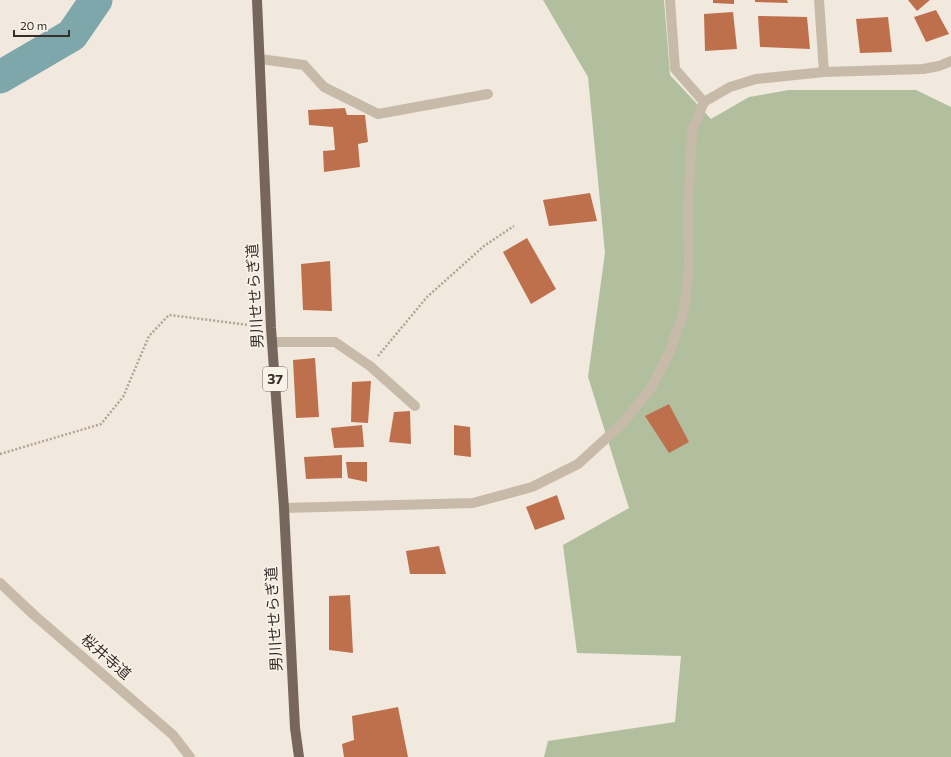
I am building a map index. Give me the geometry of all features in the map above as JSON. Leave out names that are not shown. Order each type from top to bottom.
[{"type":"main road","name":"男川せせらぎ道","points":[[258,0],[271,328],[284,508],[295,728],[299,757]]},
{"type":"street","points":[[670,0],[675,69],[704,102]]},
{"type":"street","points":[[819,0],[824,72]]},
{"type":"street","points":[[260,59],[304,65],[324,87],[378,114],[488,94]]},
{"type":"street","points":[[284,508],[473,503],[532,487],[578,464],[623,423],[651,388],[669,353],[684,311],[688,267],[688,213],[692,131],[704,102],[730,87],[756,79],[824,72],[923,69],[938,66],[951,61]]},
{"type":"street","points":[[272,342],[335,342],[370,366],[416,406]]},
{"type":"street","name":"桜井寺道","points":[[0,583],[34,615],[173,735],[190,757]]},
{"type":"path","points":[[370,366],[426,297],[484,246],[514,226]]},
{"type":"path","points":[[0,454],[101,424],[123,397],[149,336],[169,315],[271,328]]},
{"type":"green space","points":[[543,0],[664,0],[670,75],[711,119],[749,97],[789,90],[916,90],[951,107],[951,757],[544,757],[548,741],[675,722],[681,656],[577,653],[563,545],[629,508],[588,377],[605,253],[588,77]]},
{"type":"building","points":[[713,0],[734,0],[734,4],[713,3]]},
{"type":"building","points":[[755,0],[787,0],[788,3],[755,2]]},
{"type":"building","points":[[908,0],[930,0],[917,11]]},
{"type":"building","points":[[936,10],[949,34],[926,42],[914,17]]},
{"type":"building","points":[[733,12],[737,49],[705,51],[704,14]]},
{"type":"building","points":[[758,16],[807,17],[810,49],[760,47]]},
{"type":"building","points":[[888,17],[892,52],[860,53],[856,19]]},
{"type":"building","points":[[345,108],[347,115],[365,115],[368,142],[358,144],[360,167],[324,172],[323,151],[335,150],[333,127],[309,125],[308,110]]},
{"type":"building","points":[[590,193],[597,221],[549,226],[543,200]]},
{"type":"building","points":[[527,238],[556,289],[531,304],[503,252]]},
{"type":"building","points":[[330,261],[332,311],[303,310],[301,264]]},
{"type":"building","points":[[315,358],[319,417],[296,418],[293,360]]},
{"type":"building","points":[[371,381],[368,423],[351,422],[352,382]]},
{"type":"building","points":[[669,404],[689,442],[669,453],[645,416]]},
{"type":"building","points":[[410,411],[411,444],[389,442],[394,412]]},
{"type":"building","points":[[362,425],[364,447],[334,448],[331,428]]},
{"type":"building","points":[[454,425],[470,427],[471,457],[454,455]]},
{"type":"building","points":[[342,455],[342,478],[306,479],[304,457]]},
{"type":"building","points":[[346,462],[367,462],[367,482],[348,478]]},
{"type":"building","points":[[557,495],[565,519],[535,530],[526,507]]},
{"type":"building","points":[[439,546],[446,574],[410,574],[406,551]]},
{"type":"building","points":[[350,595],[353,653],[329,650],[329,596]]},
{"type":"building","points":[[398,707],[408,757],[344,757],[342,744],[354,740],[352,716]]},
{"type":"waterway","points":[[0,77],[72,35],[96,0]]}]
